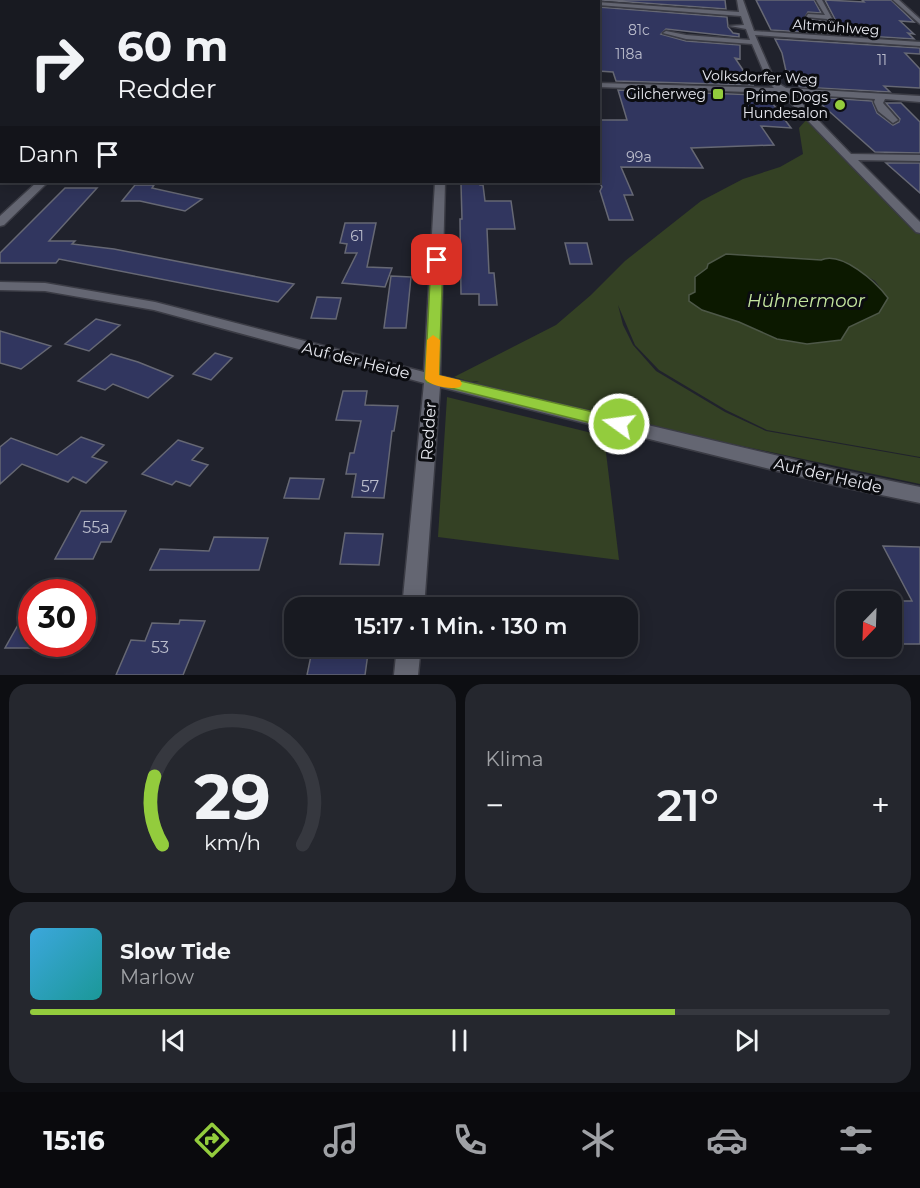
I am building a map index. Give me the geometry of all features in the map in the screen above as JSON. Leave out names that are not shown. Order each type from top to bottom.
[{"type":"street","points":[[740,0],[743,14],[772,82],[793,98],[920,229]]},
{"type":"street","points":[[808,16],[831,20],[819,0]]},
{"type":"street","points":[[896,0],[920,22]]},
{"type":"street","points":[[600,3],[743,14]]},
{"type":"street","points":[[795,25],[803,37]]},
{"type":"street","name":"Altmühlweg","points":[[733,26],[803,37],[920,44]]},
{"type":"street","points":[[666,33],[686,37],[755,42]]},
{"type":"street","name":"Volksdorfer Weg","points":[[600,85],[781,90],[920,99]]},
{"type":"street","points":[[878,97],[881,100],[878,102],[881,109],[893,120]]},
{"type":"street","points":[[849,157],[920,158]]},
{"type":"street","points":[[0,222],[42,183]]},
{"type":"street","name":"Redder","points":[[414,597],[432,379],[440,183]]},
{"type":"street","name":"Auf der Heide","points":[[0,286],[45,287],[155,306],[345,358],[838,478],[920,495]]},
{"type":"street","points":[[406,675],[408,657]]},
{"type":"shaded area","points":[[807,119],[920,234],[920,457],[767,430],[726,410],[659,370],[635,345],[618,305],[623,325],[633,345],[656,371],[725,412],[766,431],[920,458],[920,484],[723,442],[473,383],[479,381],[471,382],[454,377],[556,325],[591,295],[625,261],[701,201],[743,179],[780,167],[803,154],[799,128]],"holes":[[[726,254],[842,261],[875,281],[888,298],[879,313],[849,327],[841,339],[807,344],[777,339],[739,322],[702,310],[689,295],[695,292],[695,277]]]},
{"type":"shaded area","points":[[447,397],[604,436],[619,560],[438,537]]},
{"type":"water","name":"Hühnermoor","points":[[726,254],[839,260],[858,270],[888,298],[879,313],[849,327],[841,340],[807,344],[777,339],[739,322],[702,310],[689,301],[689,295],[695,292],[695,277],[707,268],[708,264]]},
{"type":"building","points":[[602,0],[725,0],[726,9]]},
{"type":"building","points":[[756,0],[814,0],[821,13],[808,12],[804,19],[826,21],[831,26],[836,26],[837,23],[825,0],[864,2],[862,0],[891,0],[914,22],[900,21],[914,34],[908,33],[914,39],[771,30]]},
{"type":"building","points":[[600,7],[727,17],[728,27],[733,33],[739,34],[739,37],[666,29],[661,34],[686,41],[740,45],[740,59],[735,58],[753,85],[616,81],[613,72],[600,71]]},
{"type":"building","points":[[775,39],[920,48],[920,54],[905,53],[920,69],[920,88],[884,86],[890,92],[800,87],[789,71],[786,71],[782,53]]},
{"type":"building","points":[[618,90],[759,95],[763,100],[770,100],[791,128],[761,126],[774,145],[691,148],[703,168],[621,167],[633,195],[624,195],[633,220],[609,220],[600,191],[602,187],[600,183],[600,120],[627,120]]},
{"type":"building","points":[[813,97],[872,101],[877,113],[893,125],[900,119],[886,103],[901,103],[920,122],[920,153],[875,152]]},
{"type":"building","points":[[886,163],[920,163],[920,193],[895,171]]},
{"type":"building","points":[[480,183],[483,185],[485,201],[511,201],[515,229],[487,229],[489,273],[494,273],[497,305],[479,305],[479,294],[461,294],[461,184]]},
{"type":"building","points":[[135,185],[154,185],[152,188],[202,199],[185,211],[140,201],[122,201]]},
{"type":"building","points":[[65,188],[97,188],[49,241],[75,241],[72,244],[114,249],[294,284],[278,302],[59,259],[56,263],[0,263],[0,253]]},
{"type":"building","points":[[345,223],[376,223],[367,267],[392,268],[385,287],[342,283],[357,253],[345,253],[347,244],[340,243]]},
{"type":"building","points":[[565,243],[587,243],[592,264],[570,264]]},
{"type":"building","points":[[391,276],[411,277],[406,328],[384,328]]},
{"type":"building","points":[[317,297],[341,298],[336,319],[311,318]]},
{"type":"building","points":[[96,319],[120,325],[89,351],[65,344]]},
{"type":"building","points":[[0,331],[51,346],[21,369],[0,363]]},
{"type":"building","points":[[215,353],[232,358],[211,380],[193,374]]},
{"type":"building","points":[[111,354],[173,376],[148,398],[113,384],[105,390],[78,381]]},
{"type":"building","points":[[343,391],[367,391],[365,405],[398,406],[394,431],[392,431],[384,498],[352,497],[356,474],[346,474],[350,453],[354,453],[361,421],[336,420]]},
{"type":"building","points":[[81,437],[104,445],[92,457],[107,462],[86,483],[73,477],[68,482],[22,464],[0,484],[0,447],[11,438],[57,455]]},
{"type":"building","points":[[178,440],[203,448],[192,460],[208,465],[190,486],[176,481],[172,485],[142,474]]},
{"type":"building","points":[[290,478],[324,479],[319,499],[284,498]]},
{"type":"building","points":[[81,511],[126,511],[111,542],[101,542],[93,559],[55,559]]},
{"type":"building","points":[[345,533],[383,534],[379,565],[340,564]]},
{"type":"building","points":[[214,537],[268,538],[259,570],[150,570],[160,549],[209,551]]},
{"type":"building","points":[[883,546],[920,547],[920,644],[902,644],[902,601],[912,601]]},
{"type":"building","points":[[180,620],[205,621],[183,675],[116,675],[131,640],[145,641],[152,623],[179,624]]},
{"type":"building","points":[[18,625],[18,648],[5,648]]},
{"type":"building","points":[[311,657],[367,657],[365,675],[307,675]]},
{"type":"slow traffic","points":[[433,340],[432,379],[454,384]]},
{"type":"place","name":"Gilcherweg","points":[[718,94]]},
{"type":"place","name":"Prime Dogs Hundesalon","points":[[840,105]]},
{"type":"route","points":[[437,260],[432,379],[619,424]]}]
